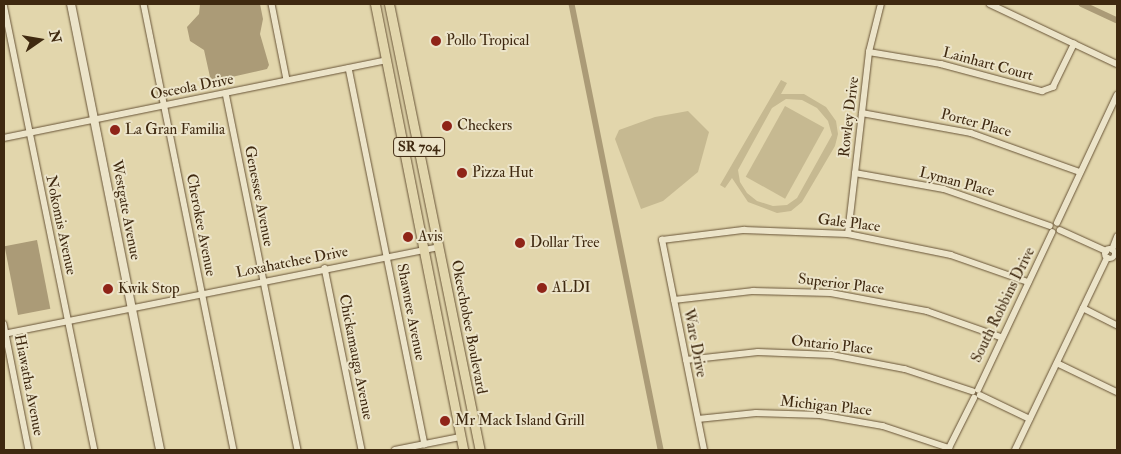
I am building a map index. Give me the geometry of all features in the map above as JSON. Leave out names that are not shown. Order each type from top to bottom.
[{"type":"main road","name":"Okeechobee Boulevard","points":[[375,4],[463,450]]},
{"type":"main road","name":"Okeechobee Boulevard","points":[[389,4],[480,450]]},
{"type":"street","name":"Nokomis Avenue","points":[[4,4],[95,450]]},
{"type":"street","name":"Westgate Avenue","points":[[70,4],[160,450]]},
{"type":"street","name":"Cherokee Avenue","points":[[144,4],[234,450]]},
{"type":"street","points":[[272,4],[287,80]]},
{"type":"street","name":"Rowley Drive","points":[[848,234],[869,52],[881,4]]},
{"type":"street","points":[[990,4],[1117,64]]},
{"type":"street","name":"Lainhart Court","points":[[869,52],[941,64],[1046,91],[1055,84],[1074,44]]},
{"type":"street","name":"Osceola Drive","points":[[4,138],[386,60]]},
{"type":"street","name":"Shawnee Avenue","points":[[349,68],[425,444]]},
{"type":"street","name":"Genessee Avenue","points":[[226,93],[298,450]]},
{"type":"street","points":[[1056,226],[1117,95]]},
{"type":"street","name":"Porter Place","points":[[862,112],[971,133],[1080,172]]},
{"type":"street","name":"Lyman Place","points":[[855,173],[944,189],[1056,226],[1112,253]]},
{"type":"street","name":"South Robbins Drive","points":[[948,449],[1056,226]]},
{"type":"street","name":"Gale Place","points":[[662,240],[744,230],[848,234],[951,255],[1028,282]]},
{"type":"street","points":[[1015,450],[1107,258],[1112,253],[1117,237]]},
{"type":"street","name":"Ware Drive","points":[[662,240],[704,450]]},
{"type":"street","name":"Loxahatchee Drive","points":[[5,333],[439,247]]},
{"type":"street","name":"Chickamauga Avenue","points":[[326,268],[362,450]]},
{"type":"street","name":"Superior Place","points":[[674,300],[753,291],[831,293],[928,311],[1002,338]]},
{"type":"street","points":[[1083,308],[1117,325]]},
{"type":"street","name":"Hiawatha Avenue","points":[[4,324],[29,450]]},
{"type":"street","name":"Ontario Place","points":[[686,360],[758,352],[832,355],[905,368],[976,393],[1030,418]]},
{"type":"street","points":[[1057,363],[1117,392]]},
{"type":"street","name":"Michigan Place","points":[[698,420],[756,413],[820,415],[883,426],[948,449]]},
{"type":"street","points":[[395,450],[460,437]]},
{"type":"shaded area","points":[[200,4],[260,4],[263,19],[260,34],[269,65],[267,69],[214,81],[210,77],[204,50],[190,41],[187,27],[199,14]]},
{"type":"shaded area","points":[[781,80],[787,83],[781,94],[804,94],[826,107],[836,121],[838,134],[835,146],[802,202],[791,211],[777,213],[748,202],[732,178],[725,188],[720,185]],"holes":[[[786,99],[802,100],[817,108],[828,121],[832,135],[797,198],[787,205],[773,206],[757,201],[747,193],[740,182],[738,170],[772,108]]]},
{"type":"shaded area","points":[[785,106],[824,128],[785,199],[746,177]]},
{"type":"shaded area","points":[[688,111],[709,132],[698,172],[663,201],[641,209],[615,139],[619,130],[655,117]]},
{"type":"shaded area","points":[[37,240],[50,309],[18,315],[5,246]]},
{"type":"waterway","points":[[572,4],[661,450]]},
{"type":"waterway","points":[[1082,4],[1117,20]]},
{"type":"place","name":"Pollo Tropical","points":[[436,41]]},
{"type":"place","name":"Checkers","points":[[447,126]]},
{"type":"place","name":"La Gran Familia","points":[[115,130]]},
{"type":"place","name":"Pizza Hut","points":[[462,173]]},
{"type":"place","name":"Avis","points":[[408,237]]},
{"type":"place","name":"Dollar Tree","points":[[520,243]]},
{"type":"place","name":"ALDI","points":[[542,288]]},
{"type":"place","name":"Kwik Stop","points":[[108,289]]},
{"type":"place","name":"Mr Mack Island Grill","points":[[445,421]]}]
